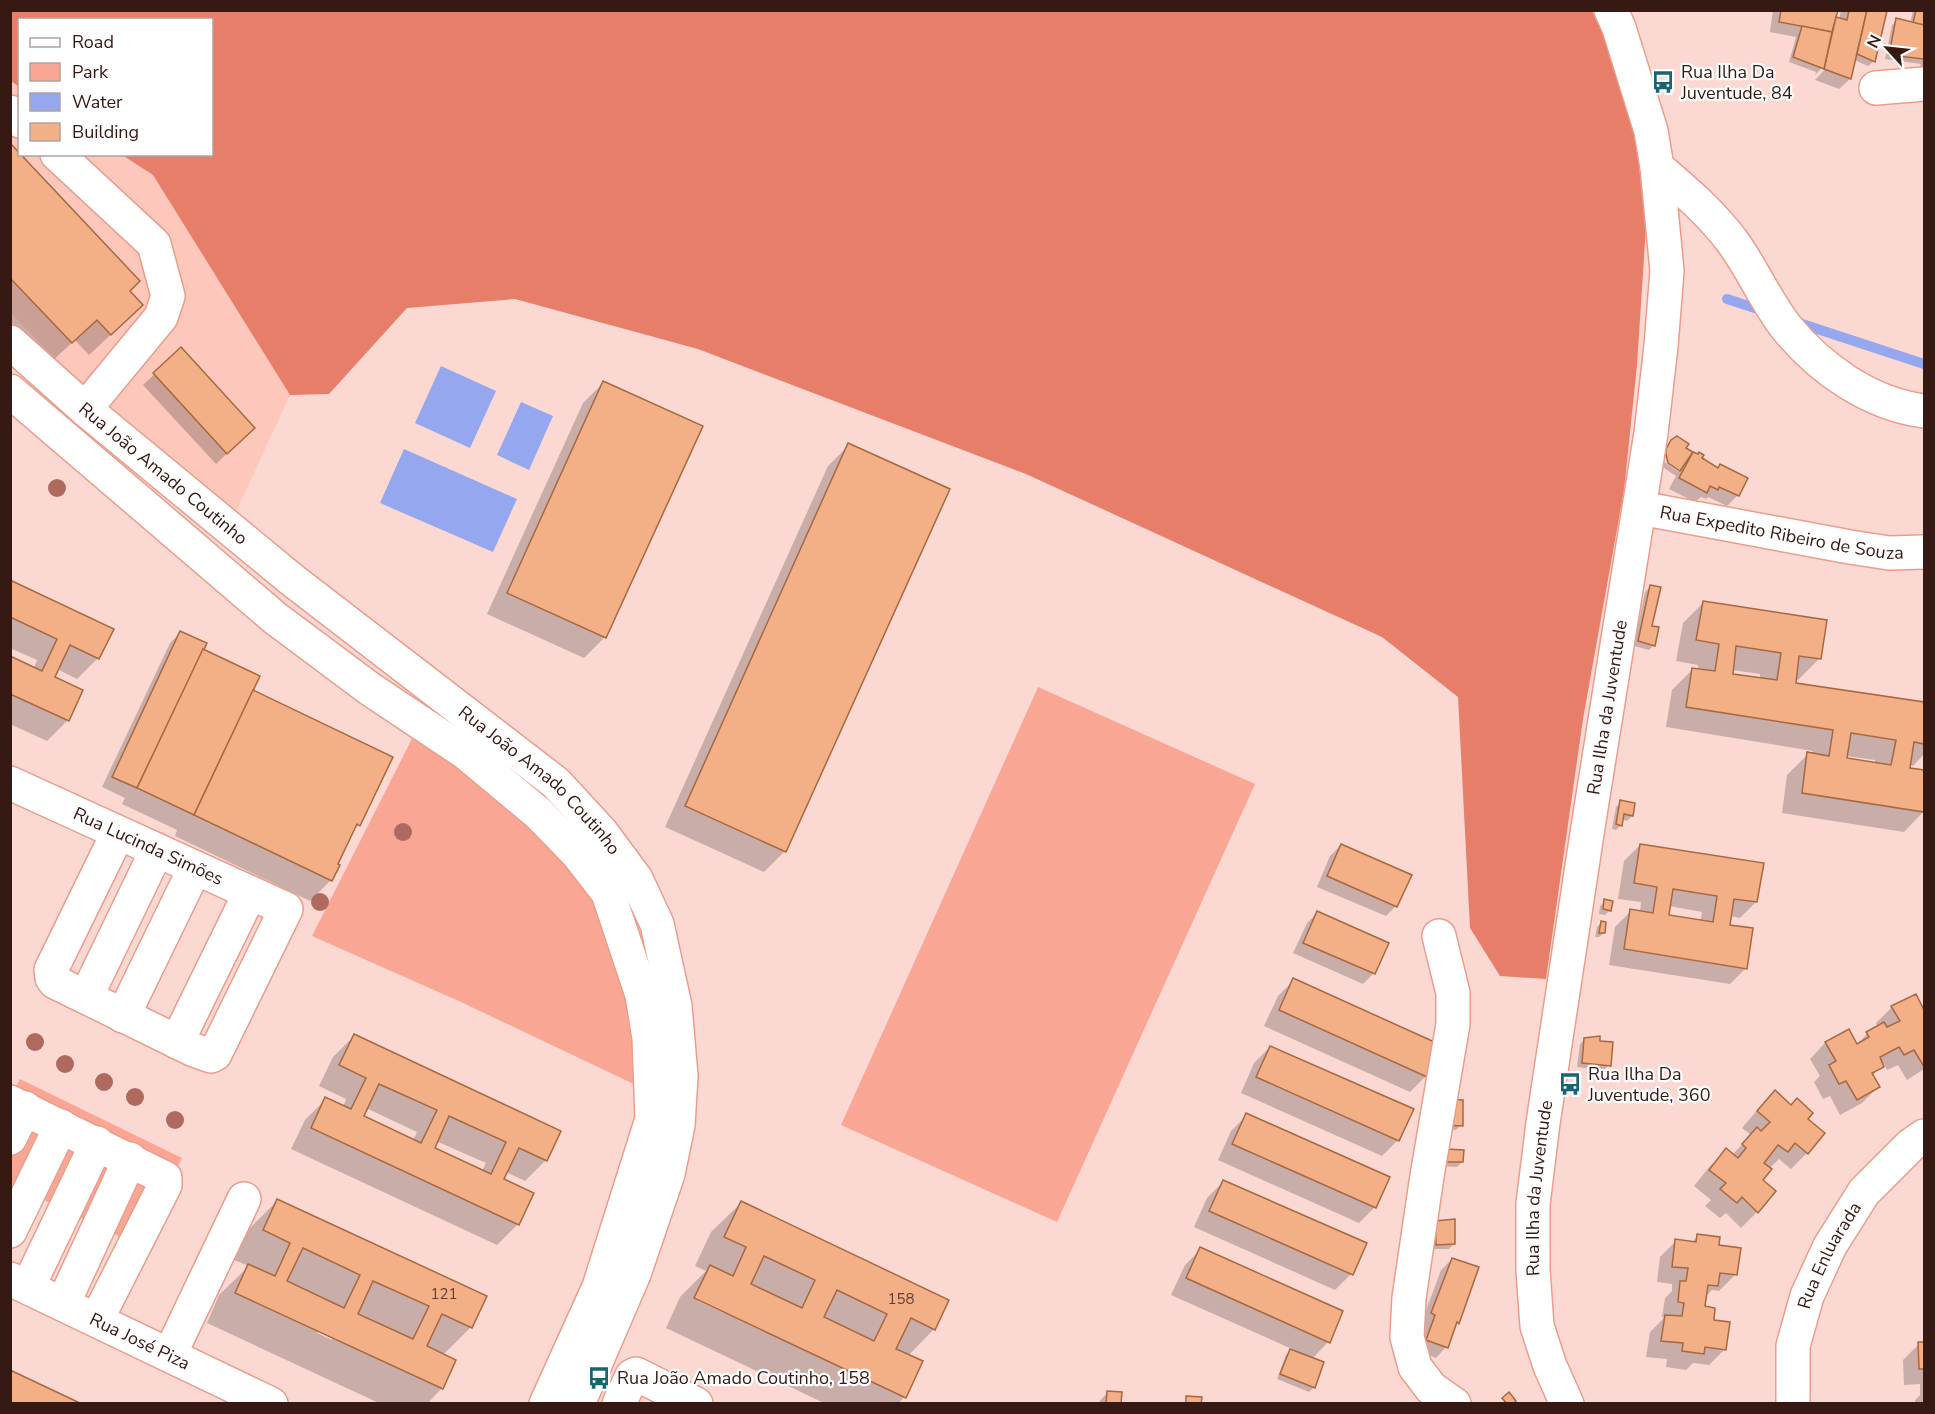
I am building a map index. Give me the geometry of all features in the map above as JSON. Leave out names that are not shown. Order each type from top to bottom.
[{"type":"street","name":"Rua Ilha da Juventude","points":[[1567,1404],[1550,1366],[1537,1326],[1533,1270],[1533,1204],[1543,1123],[1621,611],[1640,508],[1661,346],[1666,271],[1657,167],[1651,130],[1623,16]]},
{"type":"street","points":[[1876,88],[1924,84]]},
{"type":"street","points":[[59,156],[154,244],[168,296],[160,317],[84,409]]},
{"type":"street","points":[[1657,167],[1691,195],[1710,215],[1732,242],[1786,327],[1817,359],[1857,388],[1887,402],[1924,411]]},
{"type":"street","name":"Rua João Amado Coutinho","points":[[10,342],[84,409],[291,579],[556,783],[602,833],[636,879],[657,924],[675,1006],[681,1076],[678,1125],[668,1174],[640,1256],[578,1404]]},
{"type":"street","name":"Rua João Amado Coutinho","points":[[10,391],[274,618],[370,689],[466,753],[538,813],[577,853],[608,893],[642,994],[649,1038],[652,1119],[599,1287],[546,1404]]},
{"type":"street","name":"Rua Expedito Ribeiro de Souza","points":[[1640,508],[1850,548],[1889,553],[1924,552]]},
{"type":"street","name":"Rua Lucinda Simões","points":[[10,783],[204,872]]},
{"type":"street","points":[[131,1020],[55,982],[51,970],[204,872]]},
{"type":"street","points":[[131,1020],[204,872]]},
{"type":"street","points":[[131,1020],[204,872]]},
{"type":"street","points":[[131,1020],[204,872]]},
{"type":"street","points":[[1439,936],[1453,993],[1453,1024],[1409,1298],[1407,1337],[1415,1367],[1431,1388],[1454,1404]]},
{"type":"street","points":[[10,1138],[79,1135]]},
{"type":"street","points":[[10,1185],[79,1135]]},
{"type":"street","points":[[10,1231],[79,1135]]},
{"type":"street","points":[[48,1296],[79,1135]]},
{"type":"street","points":[[48,1296],[79,1135]]},
{"type":"street","name":"Rua Enluarada","points":[[1793,1404],[1793,1346],[1807,1296],[1830,1246],[1864,1192],[1911,1145],[1924,1136]]},
{"type":"street","points":[[170,1354],[244,1199]]},
{"type":"street","name":"Rua José Piza","points":[[48,1296],[271,1404]]},
{"type":"street","points":[[619,1404],[632,1376],[636,1374],[669,1398]]},
{"type":"shaded area","points":[[10,11],[1592,11],[1603,32],[1634,124],[1646,227],[1637,365],[1624,490],[1583,719],[1546,979],[1500,976],[1470,928],[1458,697],[1382,637],[1026,474],[698,349],[515,299],[407,308],[329,394],[290,395],[153,175],[124,156],[213,156],[213,18],[18,18],[18,86],[11,81]]},
{"type":"shaded area","points":[[10,81],[18,86],[18,156],[124,156],[153,175],[290,395],[236,512],[61,365],[11,313]]},
{"type":"green space","points":[[1038,687],[1255,784],[1057,1222],[841,1125]]},
{"type":"green space","points":[[425,713],[573,835],[661,1097],[461,1002],[312,936]]},
{"type":"green space","points":[[20,1079],[182,1158],[139,1246],[11,1184],[10,1098]]},
{"type":"water","points":[[441,366],[496,391],[470,448],[415,423]]},
{"type":"water","points":[[521,402],[553,416],[529,470],[497,455]]},
{"type":"water","points":[[404,449],[517,499],[493,552],[380,503]]},
{"type":"building","points":[[1781,10],[1838,10],[1832,32],[1779,22]]},
{"type":"building","points":[[1849,10],[1867,10],[1851,79],[1824,69],[1836,17],[1847,20]]},
{"type":"building","points":[[1867,10],[1887,11],[1875,62],[1857,54]]},
{"type":"building","points":[[1916,10],[1924,10],[1924,25],[1913,23]]},
{"type":"building","points":[[1896,18],[1924,25],[1924,59],[1889,55]]},
{"type":"building","points":[[1802,26],[1832,32],[1824,69],[1793,57]]},
{"type":"building","points":[[10,143],[18,151],[18,156],[22,156],[140,281],[130,291],[143,305],[111,335],[97,320],[72,343],[10,278]]},
{"type":"building","points":[[181,347],[255,428],[227,454],[153,373]]},
{"type":"building","points":[[603,381],[703,426],[606,638],[507,593]]},
{"type":"building","points":[[1677,436],[1689,444],[1686,448],[1693,452],[1680,471],[1668,463],[1666,454],[1671,440]]},
{"type":"building","points":[[848,443],[950,489],[786,852],[685,806]]},
{"type":"building","points":[[1693,452],[1704,455],[1702,458],[1718,468],[1720,464],[1748,478],[1739,496],[1719,487],[1718,490],[1710,486],[1707,493],[1679,478]]},
{"type":"building","points":[[10,580],[114,629],[99,659],[70,645],[55,677],[83,690],[69,721],[10,694],[10,656],[42,671],[57,639],[10,617]]},
{"type":"building","points":[[1650,585],[1661,587],[1652,626],[1659,627],[1655,646],[1638,641]]},
{"type":"building","points":[[1703,601],[1827,620],[1821,659],[1799,656],[1796,683],[1924,702],[1924,744],[1914,742],[1910,768],[1924,770],[1924,812],[1802,793],[1807,752],[1829,756],[1833,730],[1686,707],[1692,668],[1715,671],[1719,644],[1696,640]],"holes":[[[1736,646],[1781,653],[1777,680],[1733,674]],[[1851,733],[1896,740],[1891,765],[1847,758]]]},
{"type":"building","points":[[180,631],[207,643],[137,788],[112,777]]},
{"type":"building","points":[[203,649],[260,676],[194,815],[137,788]]},
{"type":"building","points":[[253,690],[393,757],[360,826],[357,824],[332,881],[194,815]]},
{"type":"building","points":[[1620,800],[1635,803],[1633,816],[1624,814],[1622,826],[1616,824]]},
{"type":"building","points":[[1341,844],[1412,875],[1397,907],[1327,876]]},
{"type":"building","points":[[1640,844],[1764,863],[1757,902],[1734,899],[1730,925],[1753,928],[1747,969],[1624,949],[1630,909],[1653,913],[1657,887],[1634,883]],"holes":[[[1673,889],[1717,896],[1713,922],[1669,915]]]},
{"type":"building","points":[[1604,899],[1613,901],[1611,911],[1603,909]]},
{"type":"building","points":[[1317,911],[1389,943],[1375,974],[1303,943]]},
{"type":"building","points":[[1601,921],[1606,922],[1605,933],[1599,933]]},
{"type":"building","points":[[1293,978],[1441,1045],[1427,1077],[1279,1010]]},
{"type":"building","points":[[1916,994],[1924,1010],[1924,1064],[1914,1050],[1904,1055],[1899,1047],[1880,1057],[1884,1067],[1872,1073],[1880,1087],[1857,1100],[1846,1081],[1839,1084],[1829,1065],[1836,1061],[1825,1042],[1849,1029],[1857,1044],[1869,1037],[1866,1032],[1884,1022],[1887,1027],[1900,1021],[1891,1006]]},
{"type":"building","points":[[354,1034],[561,1131],[547,1161],[519,1148],[504,1179],[534,1193],[519,1225],[311,1128],[325,1097],[351,1109],[366,1078],[339,1065]],"holes":[[[379,1084],[437,1110],[421,1143],[364,1116]],[[449,1116],[506,1142],[491,1174],[435,1148]]]},
{"type":"building","points":[[1600,1036],[1600,1041],[1613,1042],[1611,1066],[1582,1063],[1584,1038]]},
{"type":"building","points":[[1270,1046],[1414,1109],[1399,1141],[1256,1077]]},
{"type":"building","points":[[1775,1090],[1791,1105],[1797,1098],[1813,1113],[1808,1119],[1825,1133],[1808,1154],[1795,1143],[1788,1152],[1778,1145],[1764,1163],[1772,1169],[1763,1180],[1776,1191],[1758,1213],[1742,1197],[1737,1203],[1720,1189],[1726,1183],[1709,1170],[1726,1148],[1738,1158],[1746,1148],[1742,1144],[1757,1127],[1761,1131],[1770,1122],[1757,1111]]},
{"type":"building","points":[[1443,1099],[1463,1100],[1463,1126],[1441,1125]]},
{"type":"building","points":[[1246,1113],[1390,1177],[1376,1208],[1232,1144]]},
{"type":"building","points":[[1446,1149],[1464,1150],[1463,1162],[1445,1162]]},
{"type":"building","points":[[1223,1180],[1367,1243],[1353,1275],[1209,1211]]},
{"type":"building","points":[[277,1199],[487,1296],[472,1328],[442,1314],[427,1346],[456,1360],[443,1389],[235,1293],[248,1264],[275,1276],[290,1243],[263,1230]],"holes":[[[303,1248],[360,1275],[344,1308],[287,1281]],[[373,1281],[429,1306],[413,1339],[358,1314]]]},
{"type":"building","points":[[741,1201],[949,1300],[935,1330],[911,1318],[896,1349],[923,1361],[906,1398],[694,1298],[710,1265],[733,1276],[746,1247],[724,1237]],"holes":[[[764,1256],[815,1280],[802,1308],[751,1284]],[[837,1290],[887,1314],[874,1341],[824,1317]]]},
{"type":"building","points":[[1455,1219],[1455,1244],[1436,1245],[1435,1221]]},
{"type":"building","points":[[1697,1234],[1720,1237],[1719,1245],[1741,1248],[1737,1275],[1720,1273],[1718,1286],[1708,1285],[1705,1306],[1715,1308],[1714,1320],[1730,1322],[1726,1350],[1705,1347],[1704,1354],[1682,1351],[1683,1343],[1661,1341],[1665,1315],[1682,1316],[1684,1303],[1678,1302],[1680,1281],[1686,1281],[1688,1268],[1672,1267],[1675,1239],[1696,1242]]},
{"type":"building","points":[[1200,1247],[1343,1311],[1330,1343],[1186,1278]]},
{"type":"building","points":[[1452,1258],[1479,1267],[1448,1348],[1426,1340],[1435,1315],[1431,1313]]},
{"type":"building","points":[[1918,1342],[1924,1342],[1924,1369],[1919,1369]]},
{"type":"building","points":[[1290,1349],[1324,1362],[1315,1388],[1280,1374]]},
{"type":"building","points":[[10,1370],[82,1404],[10,1404]]},
{"type":"building","points":[[1107,1391],[1122,1392],[1121,1404],[1106,1404]]},
{"type":"building","points":[[1509,1392],[1516,1401],[1513,1404],[1507,1404],[1502,1398]]},
{"type":"building","points":[[1186,1396],[1202,1397],[1201,1404],[1186,1404]]},
{"type":"waterway","points":[[1727,299],[1767,312]]},
{"type":"waterway","points":[[1793,321],[1924,364]]},
{"type":"place","name":"Rua Ilha Da Juventude, 84","points":[[1663,82]]},
{"type":"place","name":"Rua Ilha Da Juventude, 360","points":[[1570,1084]]},
{"type":"place","name":"Rua João Amado Coutinho, 158","points":[[599,1378]]}]
